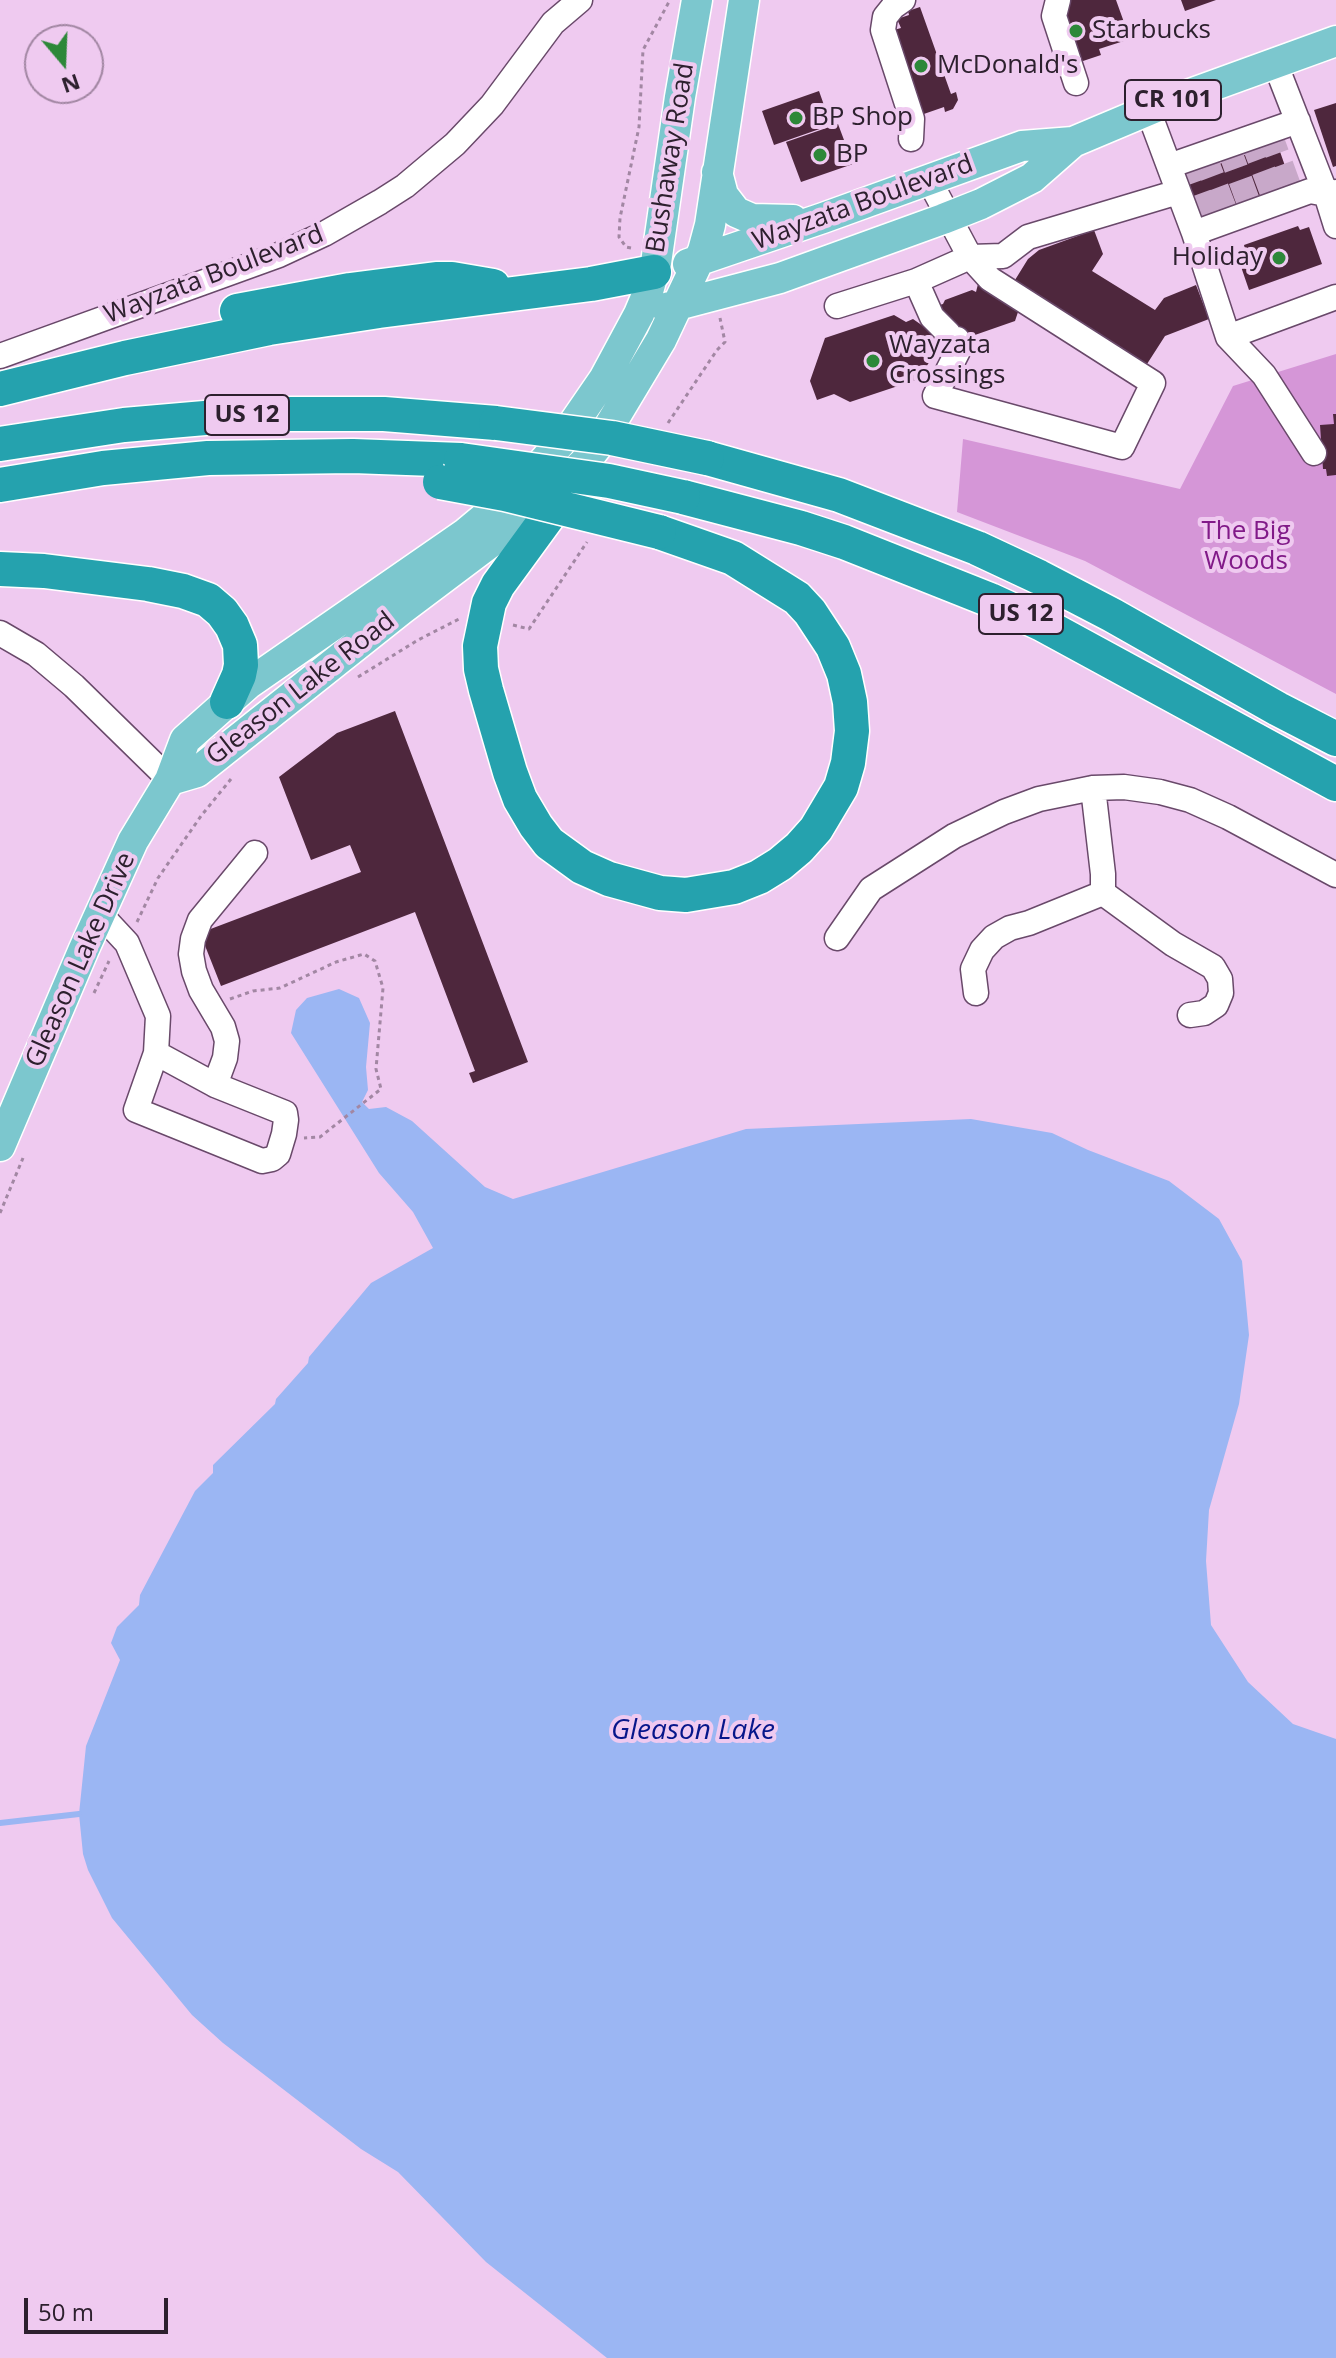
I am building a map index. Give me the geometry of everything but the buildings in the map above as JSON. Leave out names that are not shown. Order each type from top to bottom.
[{"type":"highway","points":[[2,377],[71,359],[156,330],[300,298],[452,279],[524,293],[654,272]]},
{"type":"highway","name":"US 12","points":[[0,444],[124,425],[251,414],[384,414],[496,423],[612,438],[707,458],[839,495],[990,554],[1112,615],[1336,739]]},
{"type":"highway","name":"US 12","points":[[0,485],[103,468],[208,458],[353,456],[450,471],[609,481],[683,497],[844,542],[990,600],[1042,624],[1336,784]]},
{"type":"highway","points":[[450,471],[505,494],[659,532],[733,558],[797,598],[810,612],[833,647],[844,674],[850,702],[852,731],[844,775],[829,811],[799,848],[759,877],[734,887],[686,895],[660,893],[609,879],[582,867],[549,843],[536,826],[520,799],[510,772],[481,669],[480,646],[489,603],[498,585],[563,496],[584,463]]},
{"type":"highway","points":[[0,569],[133,581],[183,591],[208,600],[232,626],[240,645],[239,675],[227,702]]},
{"type":"main road","name":"Bushaway Road","points":[[639,314],[654,272],[697,0]]},
{"type":"main road","name":"Bushaway Road","points":[[678,305],[703,251],[710,225],[744,0]]},
{"type":"main road","name":"Wayzata Boulevard","points":[[728,292],[794,274],[947,217],[1032,178],[1073,142],[1148,110],[1336,41]]},
{"type":"main road","name":"Wayzata Boulevard","points":[[654,272],[698,261],[1022,146],[1073,142]]},
{"type":"main road","name":"CR 101","points":[[717,171],[726,199],[743,216],[775,221],[823,218]]},
{"type":"main road","name":"CR 101","points":[[639,314],[728,292]]},
{"type":"main road","name":"Gleason Lake Road","points":[[170,780],[197,772],[243,737],[402,609],[515,524],[584,463],[641,375],[678,305]]},
{"type":"main road","name":"Gleason Lake Road","points":[[170,780],[185,740],[248,684],[466,533],[520,488],[584,410],[639,314]]},
{"type":"main road","name":"Gleason Lake Drive","points":[[0,1146],[137,834],[170,780]]},
{"type":"street","name":"Wayzata Boulevard","points":[[2,377],[324,234],[405,186],[455,144],[492,105],[553,23],[580,0]]},
{"type":"street","points":[[903,0],[885,17],[883,30],[912,119],[911,139]]},
{"type":"street","points":[[1058,0],[1054,16],[1076,83]]},
{"type":"street","points":[[1275,63],[1331,193],[1336,226]]},
{"type":"street","points":[[1148,110],[1194,233],[1228,337],[1264,375],[1314,453]]},
{"type":"street","points":[[1169,166],[1298,121]]},
{"type":"street","points":[[916,281],[932,317],[960,347],[935,396],[1122,447],[1153,383],[990,279],[970,257],[929,180]]},
{"type":"street","points":[[1194,233],[1310,191],[1331,193]]},
{"type":"street","points":[[837,306],[916,281],[970,257],[1003,256],[1028,237],[1178,192]]},
{"type":"street","points":[[1228,337],[1336,297]]},
{"type":"street","points":[[0,633],[36,654],[64,678],[170,780]]},
{"type":"street","points":[[837,938],[871,889],[954,836],[1039,799],[1093,788],[1136,789],[1190,800],[1336,875]]},
{"type":"street","points":[[1093,788],[1103,893]]},
{"type":"street","points":[[215,1085],[225,1058],[227,1041],[194,971],[191,954],[193,939],[200,920],[255,853]]},
{"type":"street","points":[[976,993],[973,969],[982,950],[994,937],[1103,893]]},
{"type":"street","points":[[1103,893],[1173,944],[1213,967],[1220,979],[1221,993],[1216,1005],[1204,1013],[1190,1015]]},
{"type":"street","points":[[100,914],[127,943],[158,1016],[156,1053],[136,1110],[262,1161],[278,1154],[284,1134],[285,1113],[215,1085],[156,1053]]},
{"type":"path","points":[[666,426],[725,342],[718,307],[728,292]]},
{"type":"path","points":[[507,624],[529,629],[589,540]]},
{"type":"path","points":[[354,680],[456,619],[471,616]]},
{"type":"path","points":[[91,999],[109,961],[127,943],[158,878],[236,771]]},
{"type":"path","points":[[211,1006],[253,991],[280,988],[336,962],[364,954],[375,961],[383,988],[376,1069],[381,1089],[320,1137],[284,1134]]},
{"type":"green space","name":"The Big Woods","points":[[1336,354],[1336,694],[1085,561],[957,512],[963,439],[1180,489],[1233,386]]},
{"type":"water","name":"Gleason Lake","points":[[339,989],[359,998],[370,1023],[366,1067],[368,1090],[362,1102],[369,1109],[386,1107],[412,1121],[485,1187],[513,1199],[746,1129],[971,1119],[1052,1133],[1169,1181],[1219,1219],[1242,1261],[1249,1335],[1239,1404],[1209,1510],[1206,1561],[1211,1625],[1248,1682],[1293,1724],[1336,1739],[1336,2358],[607,2358],[486,2262],[398,2172],[361,2149],[223,2043],[192,2015],[112,1918],[88,1870],[79,1814],[86,1746],[120,1660],[111,1643],[117,1627],[139,1605],[140,1595],[195,1491],[213,1473],[213,1465],[275,1404],[308,1363],[309,1357],[371,1283],[433,1248],[413,1212],[379,1173],[291,1033],[296,1010],[307,998]]},
{"type":"waterway","points":[[0,1823],[79,1814]]},
{"type":"tunnel","points":[[1269,131],[1293,197]]},
{"type":"tunnel","points":[[1251,137],[1276,204]]},
{"type":"tunnel","points":[[1228,146],[1252,212]]},
{"type":"tunnel","points":[[1204,154],[1229,220]]},
{"type":"tunnel","points":[[1187,160],[1211,227]]},
{"type":"place","name":"Starbucks","points":[[1076,31]]},
{"type":"place","name":"McDonald's","points":[[921,66]]},
{"type":"place","name":"BP Shop","points":[[796,118]]},
{"type":"place","name":"BP","points":[[820,155]]},
{"type":"place","name":"Holiday","points":[[1279,258]]},
{"type":"place","name":"Wayzata Crossings","points":[[873,361]]}]
